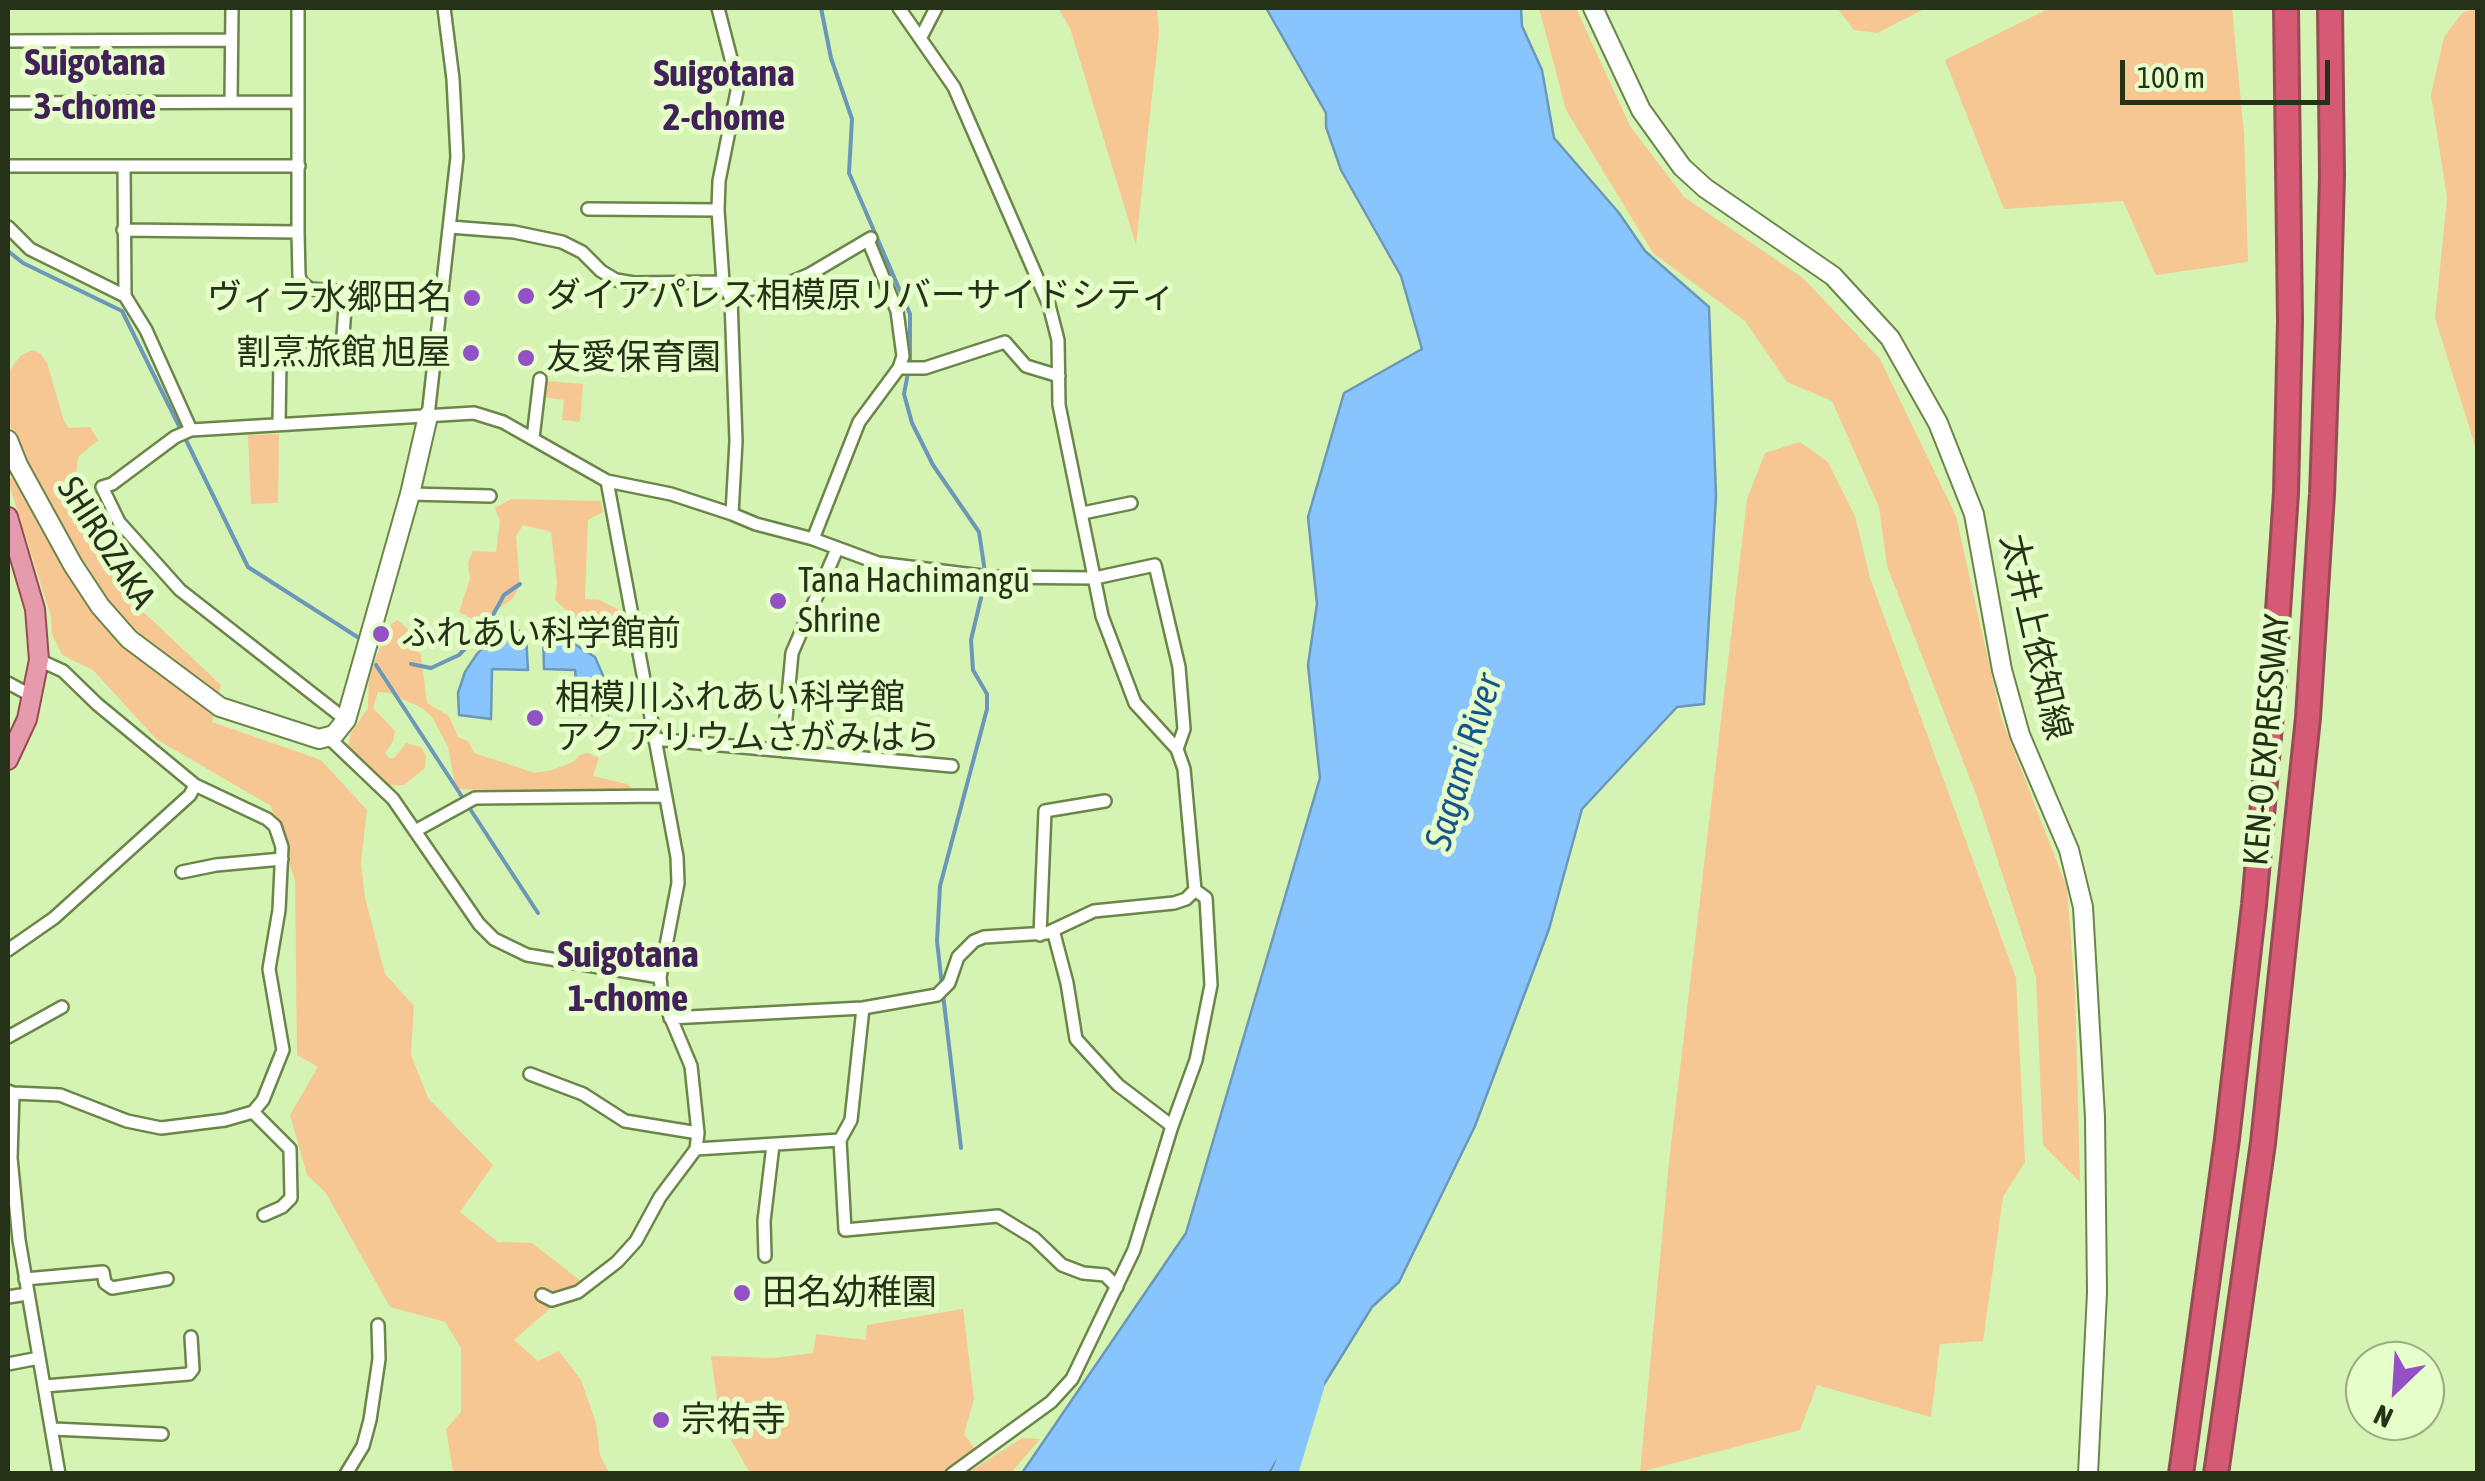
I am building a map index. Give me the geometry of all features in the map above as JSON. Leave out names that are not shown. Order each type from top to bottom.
[{"type":"highway","name":"KEN-O EXPRESSWAY","points":[[2181,1474],[2227,1139],[2272,714],[2290,359],[2286,8]]},
{"type":"highway","name":"KEN-O EXPRESSWAY","points":[[2216,1474],[2263,1143],[2308,718],[2328,326],[2332,176],[2330,8]]},
{"type":"main road","name":"太井上依知線","points":[[1593,8],[1641,110],[1682,166],[1706,188],[1834,276],[1890,338],[1938,423],[1974,514],[2002,670],[2020,734],[2069,850],[2083,907],[2096,1116],[2097,1293],[2088,1474]]},
{"type":"main road","points":[[329,738],[346,720],[428,416]]},
{"type":"main road","name":"SHIROZAKA","points":[[8,440],[73,564],[94,597],[130,639],[220,707],[319,739],[329,738]]},
{"type":"main road","points":[[8,517],[36,609],[39,660],[34,697],[8,760]]},
{"type":"street","points":[[231,102],[232,8]]},
{"type":"street","points":[[298,8],[298,232],[302,283],[310,289],[442,299]]},
{"type":"street","points":[[428,416],[458,157],[444,8]]},
{"type":"street","points":[[718,8],[738,86],[719,181],[718,210],[736,440],[732,514]]},
{"type":"street","points":[[899,8],[922,36],[961,103],[1049,305],[1058,340],[1059,405],[1102,616],[1136,703],[1177,749],[1184,768],[1195,890],[1206,898],[1211,985],[1198,1050],[1139,1236],[1118,1288],[1063,1391],[952,1474]]},
{"type":"street","points":[[922,36],[936,8]]},
{"type":"street","points":[[8,41],[231,40]]},
{"type":"street","points":[[8,103],[298,102]]},
{"type":"street","points":[[8,166],[299,166]]},
{"type":"street","points":[[124,166],[125,296],[146,330],[191,430]]},
{"type":"street","points":[[588,209],[718,210]]},
{"type":"street","points":[[8,227],[30,249],[125,296]]},
{"type":"street","points":[[450,227],[514,232],[562,242],[582,252],[616,280],[726,287],[784,285],[869,239],[900,322],[903,356],[900,369],[860,422],[813,539]]},
{"type":"street","points":[[123,230],[298,232]]},
{"type":"street","points":[[279,424],[280,359],[284,355],[337,355],[342,350],[346,292]]},
{"type":"street","points":[[900,369],[918,370],[1005,342],[1026,366],[1059,376]]},
{"type":"street","points":[[533,438],[540,379]]},
{"type":"street","points":[[346,720],[180,590],[119,522],[102,487],[141,466],[175,437],[191,430],[474,413],[533,438],[607,482],[671,494],[878,563],[975,576],[1095,578],[1155,565],[1179,667],[1184,729],[1177,749]]},
{"type":"street","points":[[542,1295],[552,1300],[578,1292],[618,1262],[696,1149],[698,1134],[691,1066],[670,1018],[660,978],[678,884],[677,857],[607,482]]},
{"type":"street","points":[[410,494],[490,496]]},
{"type":"street","points":[[1084,513],[1132,502]]},
{"type":"street","points":[[783,751],[792,652],[836,549]]},
{"type":"street","points":[[39,660],[63,671],[97,704],[196,784],[267,819],[278,836],[282,858],[279,910],[269,969],[284,1050],[264,1100],[254,1112],[201,1125],[161,1128],[126,1121],[60,1095],[10,1092],[13,1240],[28,1294],[60,1474]]},
{"type":"street","points":[[8,683],[34,697]]},
{"type":"street","points":[[329,738],[393,799],[478,924],[504,946],[527,955],[660,978]]},
{"type":"street","points":[[654,738],[952,766]]},
{"type":"street","points":[[8,950],[54,918],[190,795],[196,784]]},
{"type":"street","points":[[415,832],[475,798],[664,796]]},
{"type":"street","points":[[1104,801],[1045,811],[1047,932],[1067,983],[1076,1039],[1118,1085],[1172,1126]]},
{"type":"street","points":[[182,872],[216,864],[282,858]]},
{"type":"street","points":[[670,1018],[862,1008],[937,994],[949,984],[958,957],[974,941],[1047,932],[1094,911],[1174,903],[1195,890]]},
{"type":"street","points":[[8,1037],[62,1008]]},
{"type":"street","points":[[862,1008],[852,1120],[840,1140],[844,1230],[998,1216],[1034,1238],[1062,1265],[1076,1272],[1104,1275],[1118,1288]]},
{"type":"street","points":[[530,1074],[583,1094],[624,1121],[698,1134]]},
{"type":"street","points":[[254,1112],[290,1149],[291,1198],[282,1207],[264,1214]]},
{"type":"street","points":[[696,1149],[840,1140]]},
{"type":"street","points":[[766,1256],[764,1221],[773,1145]]},
{"type":"street","points":[[25,1280],[104,1272],[105,1283],[112,1288],[167,1279]]},
{"type":"street","points":[[8,1297],[28,1294]]},
{"type":"street","points":[[346,1474],[364,1446],[370,1419],[379,1359],[378,1325]]},
{"type":"street","points":[[45,1386],[189,1374],[194,1369],[191,1337]]},
{"type":"street","points":[[8,1364],[39,1358]]},
{"type":"street","points":[[53,1429],[162,1434]]},
{"type":"shaded area","points":[[1058,8],[1157,8],[1159,31],[1136,245],[1070,28]]},
{"type":"shaded area","points":[[1539,8],[1576,8],[1630,126],[1684,197],[1803,278],[1880,359],[1956,516],[2001,717],[2067,888],[2075,991],[2080,1182],[2043,1145],[2036,977],[1977,797],[1887,566],[1879,507],[1832,401],[1787,382],[1745,321],[1653,253],[1566,110]]},
{"type":"shaded area","points":[[1837,8],[1926,8],[1877,33],[1854,30]]},
{"type":"shaded area","points":[[2050,8],[2232,8],[2244,134],[2248,262],[2156,275],[2123,201],[2004,209],[1945,60]]},
{"type":"shaded area","points":[[2478,8],[2477,452],[2435,318],[2447,198],[2431,95],[2444,37],[2462,13]]},
{"type":"shaded area","points":[[33,350],[47,363],[69,428],[90,427],[98,440],[78,457],[76,474],[90,487],[103,517],[93,544],[106,568],[137,606],[221,685],[212,722],[321,760],[367,810],[361,862],[365,898],[385,974],[414,1006],[411,1055],[428,1098],[493,1165],[460,1212],[498,1242],[532,1243],[581,1281],[514,1340],[538,1361],[559,1351],[581,1380],[596,1423],[600,1455],[609,1473],[453,1473],[446,1429],[461,1412],[461,1348],[445,1322],[390,1307],[326,1193],[307,1175],[290,1115],[318,1067],[297,1055],[295,881],[271,806],[156,739],[93,670],[62,655],[52,634],[51,616],[8,481],[13,477],[87,605],[95,608],[82,564],[17,445],[8,418],[8,373],[20,356]]},
{"type":"shaded area","points":[[546,381],[583,384],[580,422],[562,420],[564,400],[544,397]]},
{"type":"shaded area","points":[[279,434],[278,503],[251,504],[248,435]]},
{"type":"shaded area","points":[[1800,442],[1828,462],[1855,516],[1870,578],[2016,978],[2025,1162],[2003,1197],[1983,1341],[1940,1344],[1931,1417],[1817,1385],[1800,1430],[1640,1472],[1669,1162],[1747,499],[1765,453]]},
{"type":"shaded area","points":[[511,499],[601,501],[603,512],[588,520],[585,599],[599,600],[624,612],[626,626],[595,643],[581,637],[572,616],[555,600],[551,532],[523,525],[516,536],[520,586],[512,599],[488,616],[474,620],[459,612],[470,579],[468,562],[473,551],[496,552],[500,521],[495,508]]},
{"type":"shaded area","points":[[397,620],[408,629],[407,646],[421,654],[427,703],[449,716],[458,737],[469,742],[474,753],[535,773],[552,770],[588,753],[599,758],[593,776],[633,789],[625,793],[456,789],[448,747],[432,717],[422,708],[378,692],[373,708],[395,731],[385,753],[394,758],[406,743],[421,747],[426,756],[425,768],[404,785],[382,786],[347,750],[351,733],[368,708],[369,677],[379,650],[389,626]]},
{"type":"shaded area","points":[[963,1309],[974,1399],[964,1434],[975,1449],[945,1473],[750,1473],[731,1440],[717,1399],[711,1356],[774,1358],[813,1353],[816,1334],[866,1340],[867,1325]]},
{"type":"shaded area","points":[[1022,1438],[1040,1439],[1011,1473],[967,1473]]},
{"type":"water","name":"Sagami River","points":[[1266,8],[1521,8],[1522,26],[1542,70],[1554,138],[1619,213],[1645,251],[1709,307],[1716,496],[1704,704],[1677,707],[1582,809],[1549,929],[1475,1126],[1399,1282],[1372,1307],[1269,1473],[1022,1473],[1186,1233],[1320,778],[1308,665],[1317,604],[1308,517],[1344,393],[1422,349],[1401,276],[1341,170],[1326,127],[1326,113]]},
{"type":"water","points":[[549,628],[595,657],[607,685],[608,716],[580,714],[575,670],[544,669],[543,636]]},
{"type":"water","points":[[518,630],[526,635],[528,670],[492,669],[491,719],[459,715],[458,693],[477,654],[490,640]]},
{"type":"waterway","points":[[821,8],[831,58],[852,119],[849,173],[910,314],[910,363]]},
{"type":"waterway","points":[[8,251],[23,263],[122,311],[181,430]]},
{"type":"waterway","points":[[908,373],[904,394],[912,423],[933,465],[979,532],[985,572]]},
{"type":"waterway","points":[[185,438],[248,567],[359,638]]},
{"type":"waterway","points":[[942,985],[937,941],[940,886],[987,709],[987,694],[973,670],[971,640],[985,581]]},
{"type":"waterway","points":[[411,664],[431,668],[459,655],[487,626],[504,595],[520,584]]},
{"type":"waterway","points":[[376,665],[538,913]]},
{"type":"waterway","points":[[943,994],[961,1148]]},
{"type":"waterway","points":[[1285,1474],[1312,1385]]},
{"type":"place","name":"ダイアパレス相模原リバーサイドシティ","points":[[526,296]]},
{"type":"place","name":"ヴィラ水郷田名","points":[[472,298]]},
{"type":"place","name":"割烹旅館 旭屋","points":[[471,353]]},
{"type":"place","name":"友愛保育園","points":[[526,358]]},
{"type":"place","name":"Tana Hachimangū Shrine","points":[[778,601]]},
{"type":"place","name":"ふれあい科学館前","points":[[381,634]]},
{"type":"place","name":"相模川ふれあい科学館 アクアリウムさがみはら","points":[[535,718]]},
{"type":"place","name":"田名幼稚園","points":[[742,1293]]},
{"type":"place","name":"宗祐寺","points":[[661,1420]]},
{"type":"district","name":"Suigotana 3-chome","points":[[95,85]]},
{"type":"district","name":"Suigotana 2-chome","points":[[724,96]]},
{"type":"district","name":"Suigotana 1-chome","points":[[628,977]]}]
